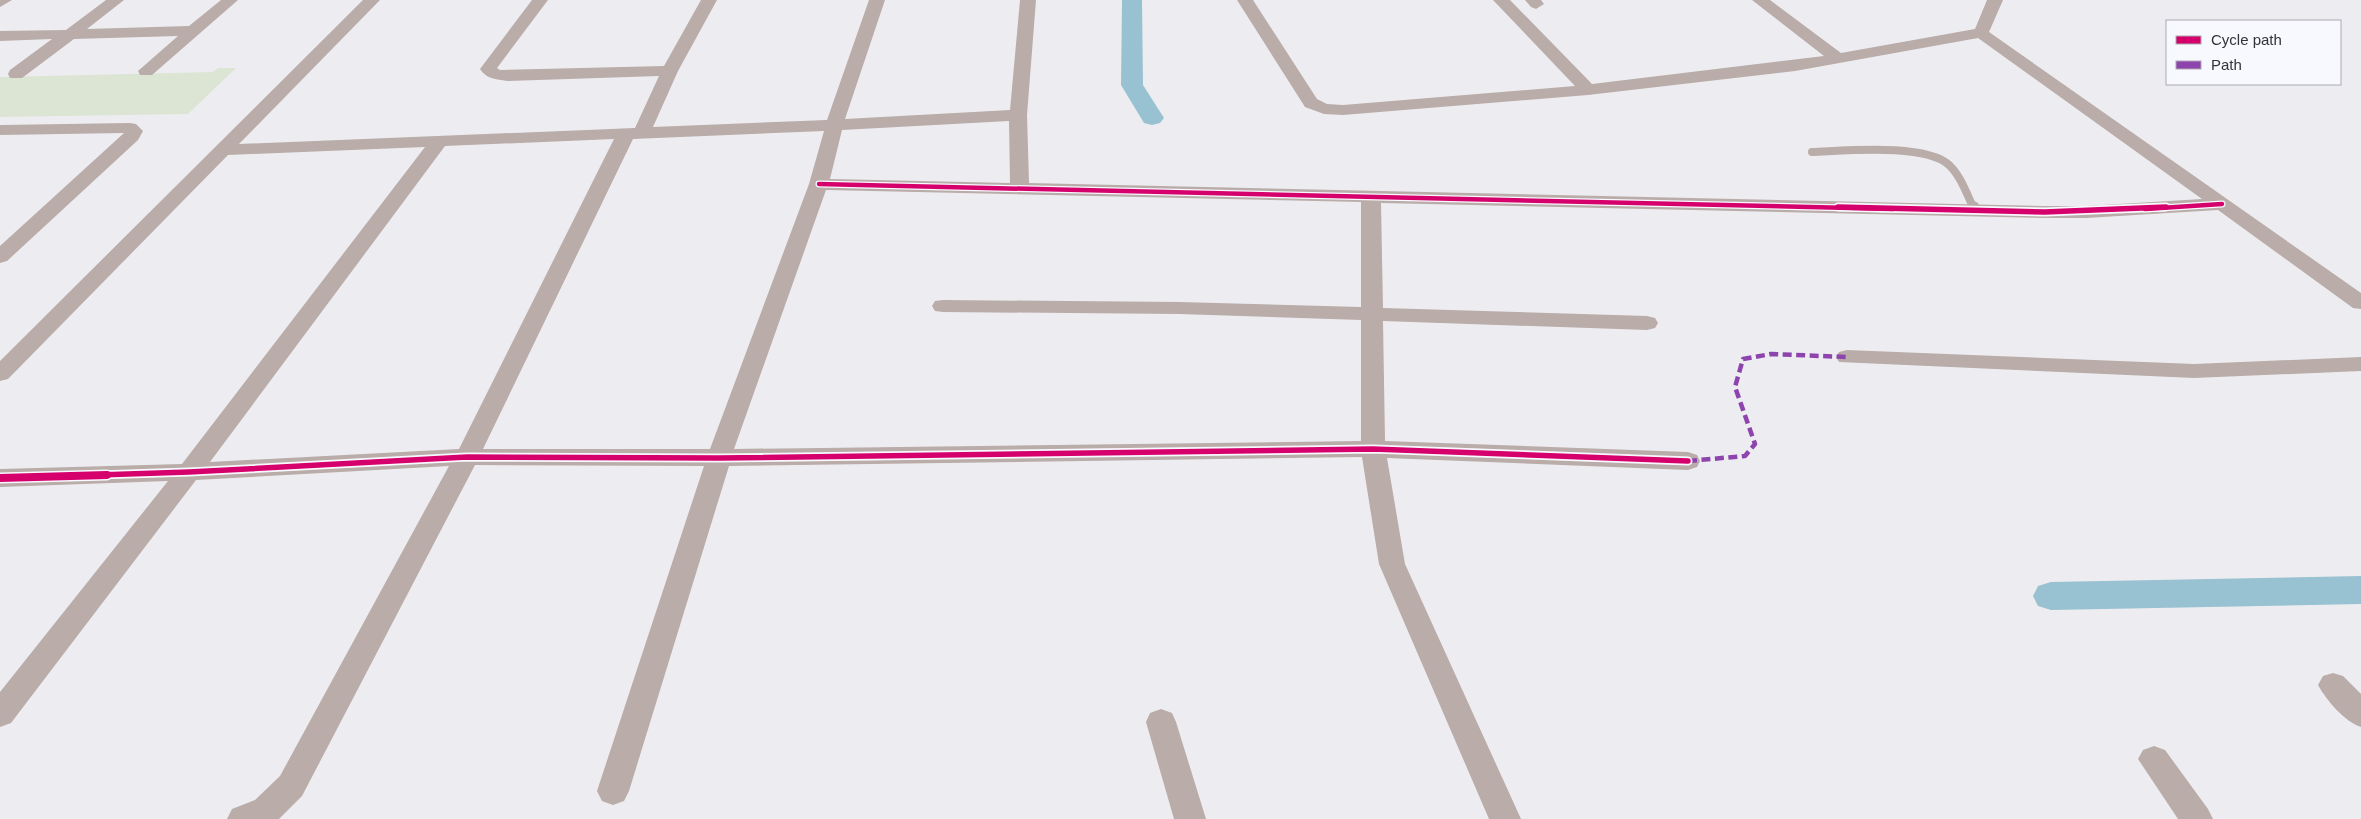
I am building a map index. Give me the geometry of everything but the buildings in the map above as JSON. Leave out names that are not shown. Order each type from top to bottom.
[{"type":"street","points":[[0,2],[4,0]]},
{"type":"street","points":[[16,74],[116,0]]},
{"type":"street","points":[[146,71],[230,0]]},
{"type":"street","points":[[0,374],[372,0]]},
{"type":"street","points":[[540,0],[488,69],[495,74],[507,76],[670,71]]},
{"type":"street","points":[[243,819],[266,811],[291,786],[467,457],[633,134],[670,71],[708,0]]},
{"type":"street","points":[[613,791],[719,458],[819,184],[834,125],[877,0]]},
{"type":"street","points":[[1020,187],[1018,115],[1028,0]]},
{"type":"street","points":[[1245,0],[1310,103],[1324,109],[1343,110],[1588,90],[1795,66],[1982,33],[2361,303]]},
{"type":"street","points":[[1501,0],[1588,90]]},
{"type":"street","points":[[1760,0],[1837,58]]},
{"type":"street","points":[[1982,33],[1995,0]]},
{"type":"street","points":[[0,36],[194,31]]},
{"type":"street","points":[[223,150],[438,143],[1018,115]]},
{"type":"street","points":[[0,130],[130,128],[134,131],[132,136],[0,257]]},
{"type":"street","points":[[0,714],[188,472],[438,143]]},
{"type":"street","points":[[819,184],[1020,187],[1371,198],[2086,212],[2222,204]]},
{"type":"street","points":[[1371,198],[1373,449],[1392,564],[1505,819]]},
{"type":"street","points":[[943,306],[1179,308],[1646,323]]},
{"type":"street","points":[[1847,357],[2194,371],[2361,364]]},
{"type":"street","points":[[0,478],[188,472],[467,457],[719,458],[1373,449],[1688,461]]},
{"type":"street","points":[[2333,685],[2361,714]]},
{"type":"street","points":[[1161,722],[1190,819]]},
{"type":"street","points":[[2154,759],[2197,819]]},
{"type":"lane","points":[[1812,152],[1911,152],[1938,157],[1948,164],[1975,210]]},
{"type":"green space","points":[[218,68],[236,68],[188,114],[0,117],[0,77],[213,72]]},
{"type":"waterway","points":[[1132,0],[1132,85],[1152,118]]},
{"type":"waterway","points":[[2051,596],[2361,590]]},
{"type":"marked path","points":[[1688,461],[1745,456],[1755,444],[1735,387],[1743,359],[1771,354],[1847,357]]},
{"type":"cycle path","points":[[819,184],[2045,212],[2086,212],[2222,204]]},
{"type":"cycle path","points":[[0,478],[189,472],[467,457],[719,458],[1373,449],[1688,461]]}]
